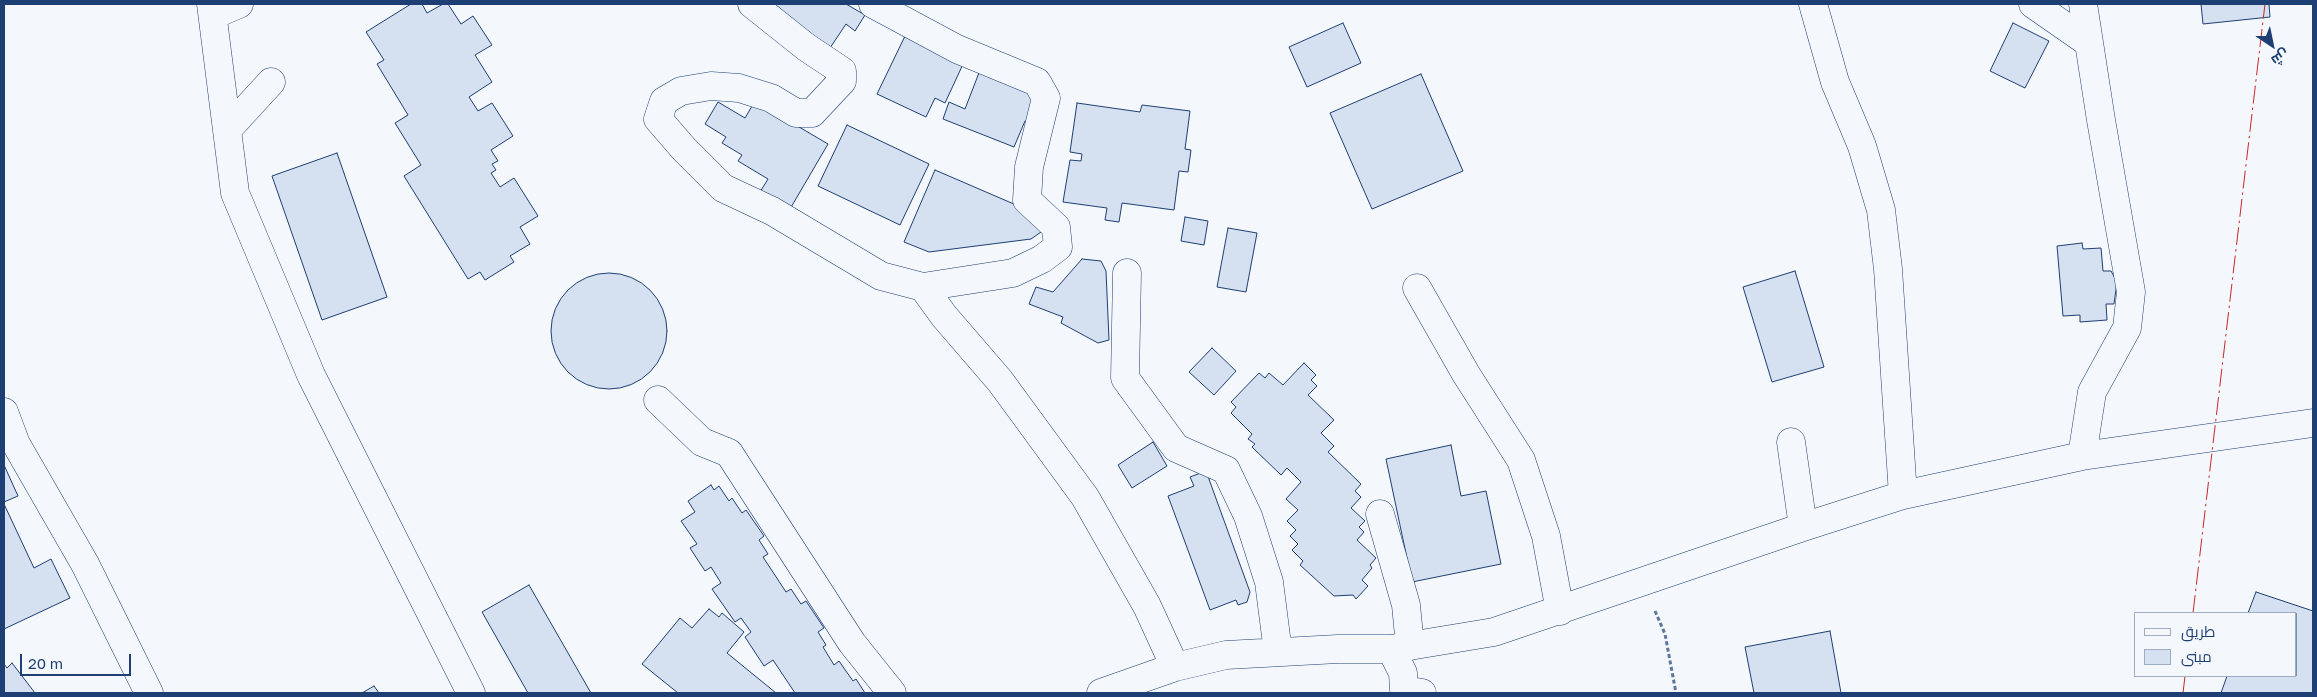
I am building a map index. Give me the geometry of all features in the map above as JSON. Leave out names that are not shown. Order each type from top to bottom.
[{"type":"street","points":[[238,4],[212,10],[235,193],[311,375],[471,693]]},
{"type":"street","points":[[752,4],[806,47],[842,71],[842,82],[812,113],[796,113],[771,98],[739,88],[711,86],[681,91],[664,101],[658,118],[684,149],[723,188],[772,211],[882,276],[923,286],[1014,273],[1042,259],[1058,247],[1056,227],[1027,200],[1029,168],[1046,98],[1037,82],[944,42],[873,4]]},
{"type":"street","points":[[1813,4],[1835,82],[1862,146],[1881,210],[1889,288],[1903,495]]},
{"type":"street","points":[[2033,4],[2089,43]]},
{"type":"street","points":[[2082,456],[2092,392],[2127,328],[2132,292],[2083,4]]},
{"type":"street","points":[[227,130],[271,82]]},
{"type":"street","points":[[1127,273],[1125,378],[1176,448],[1226,470],[1248,516],[1269,582],[1278,652]]},
{"type":"street","points":[[923,286],[944,316],[1000,381],[1085,497],[1147,606],[1175,667]]},
{"type":"street","points":[[1417,288],[1466,374],[1521,460],[1546,536],[1560,611]]},
{"type":"street","points":[[658,400],[702,442],[729,453],[852,644],[892,693]]},
{"type":"street","points":[[4,412],[16,444],[85,564],[149,693]]},
{"type":"street","points":[[1101,693],[1175,667],[1226,655],[1400,647],[1494,632],[1903,495],[2082,456],[2313,423]]},
{"type":"street","points":[[1791,442],[1803,527]]},
{"type":"street","points":[[1380,514],[1406,605],[1400,647],[1404,690],[1422,693]]},
{"type":"path","points":[[1642,581],[1665,634],[1676,693]]},
{"type":"building","points":[[411,4],[422,4],[427,13],[443,4],[448,4],[461,24],[473,16],[492,45],[475,55],[492,82],[469,97],[478,111],[492,103],[513,136],[491,150],[498,161],[492,164],[496,170],[491,173],[500,187],[514,178],[538,216],[520,227],[530,244],[510,256],[514,262],[485,280],[480,272],[468,279],[404,176],[421,165],[395,123],[408,115],[377,64],[384,60],[366,32]]},
{"type":"building","points":[[776,4],[846,4],[865,15],[855,31],[846,24],[830,48],[773,9]]},
{"type":"building","points":[[2201,4],[2269,4],[2270,17],[2203,24]]},
{"type":"building","points":[[1343,23],[1361,63],[1307,87],[1289,47]]},
{"type":"building","points":[[2013,23],[2049,41],[2025,88],[1990,71]]},
{"type":"building","points":[[906,34],[964,62],[945,103],[935,98],[926,117],[877,94]]},
{"type":"building","points":[[982,65],[1039,98],[1029,122],[1025,121],[1014,147],[943,119],[949,102],[965,109]]},
{"type":"building","points":[[1421,74],[1463,171],[1372,209],[1330,113]]},
{"type":"building","points":[[755,101],[828,144],[790,209],[760,192],[768,179],[738,161],[742,155],[722,143],[726,137],[705,124],[718,102],[745,118]]},
{"type":"building","points":[[1077,103],[1140,112],[1142,105],[1190,111],[1185,149],[1191,150],[1188,172],[1179,171],[1174,210],[1122,203],[1119,222],[1105,220],[1107,208],[1063,202],[1070,160],[1081,161],[1082,154],[1070,152]]},
{"type":"building","points":[[847,125],[929,164],[900,225],[818,186]]},
{"type":"building","points":[[337,153],[387,297],[322,320],[272,176]]},
{"type":"building","points":[[935,170],[1037,214],[1044,221],[1041,232],[1031,239],[929,252],[904,242]]},
{"type":"building","points":[[1185,217],[1208,221],[1204,245],[1181,241]]},
{"type":"building","points":[[1228,228],[1257,233],[1246,292],[1217,287]]},
{"type":"building","points":[[2082,243],[2083,249],[2101,248],[2103,271],[2111,271],[2117,282],[2114,304],[2106,304],[2107,320],[2080,322],[2080,315],[2063,316],[2057,246]]},
{"type":"building","points":[[1082,259],[1101,261],[1106,271],[1109,340],[1098,343],[1061,323],[1063,317],[1029,304],[1036,287],[1053,292]]},
{"type":"building","points":[[1795,271],[1824,367],[1772,382],[1743,287]]},
{"type":"building","points":[[609,273],[631,278],[650,290],[662,309],[667,331],[662,353],[650,372],[631,384],[609,389],[587,384],[568,372],[556,353],[551,331],[556,309],[568,290],[587,278]]},
{"type":"building","points":[[1212,348],[1236,371],[1214,395],[1189,372]]},
{"type":"building","points":[[1304,363],[1316,375],[1311,380],[1317,386],[1308,395],[1334,420],[1321,433],[1334,446],[1328,452],[1361,484],[1355,491],[1361,497],[1351,508],[1365,521],[1359,527],[1364,532],[1357,540],[1376,558],[1370,565],[1372,568],[1362,580],[1368,586],[1356,599],[1353,595],[1334,596],[1300,565],[1303,561],[1292,550],[1298,544],[1290,536],[1296,530],[1287,521],[1298,510],[1286,499],[1301,482],[1287,468],[1281,475],[1252,447],[1255,444],[1248,439],[1252,434],[1231,413],[1236,407],[1231,402],[1259,373],[1265,378],[1269,373],[1283,385]]},
{"type":"building","points":[[1153,442],[1167,466],[1132,488],[1118,465]]},
{"type":"building","points":[[1451,445],[1461,496],[1486,491],[1501,564],[1412,582],[1386,459]]},
{"type":"building","points":[[4,465],[18,496],[4,502]]},
{"type":"building","points":[[1206,471],[1250,592],[1247,602],[1238,605],[1236,600],[1210,610],[1168,496],[1194,486],[1190,477]]},
{"type":"building","points":[[711,485],[714,490],[719,486],[729,501],[732,498],[742,513],[746,510],[764,536],[759,540],[768,554],[763,557],[786,592],[791,589],[801,604],[806,601],[824,628],[818,632],[826,645],[823,647],[834,665],[839,661],[853,681],[856,679],[865,693],[795,693],[773,660],[764,666],[745,637],[751,632],[741,618],[735,622],[712,589],[721,583],[711,567],[705,571],[690,548],[697,544],[681,521],[695,512],[688,501]]},
{"type":"building","points":[[4,504],[34,568],[51,559],[70,598],[4,629]]},
{"type":"building","points":[[529,585],[591,693],[528,693],[482,612]]},
{"type":"building","points":[[2256,592],[2313,611],[2313,693],[2221,693],[2227,677],[2297,677],[2297,612],[2248,612]]},
{"type":"building","points":[[709,609],[719,617],[722,613],[744,632],[727,653],[776,693],[678,693],[642,664],[680,618],[692,628]]},
{"type":"building","points":[[1830,631],[1841,693],[1754,693],[1745,647]]},
{"type":"building","points":[[12,663],[35,693],[4,693],[4,664],[7,668]]},
{"type":"building","points":[[374,686],[379,693],[362,693]]},
{"type":"power","points":[[2193,612],[2265,4]]},
{"type":"power","points":[[2183,693],[2185,677]]}]
